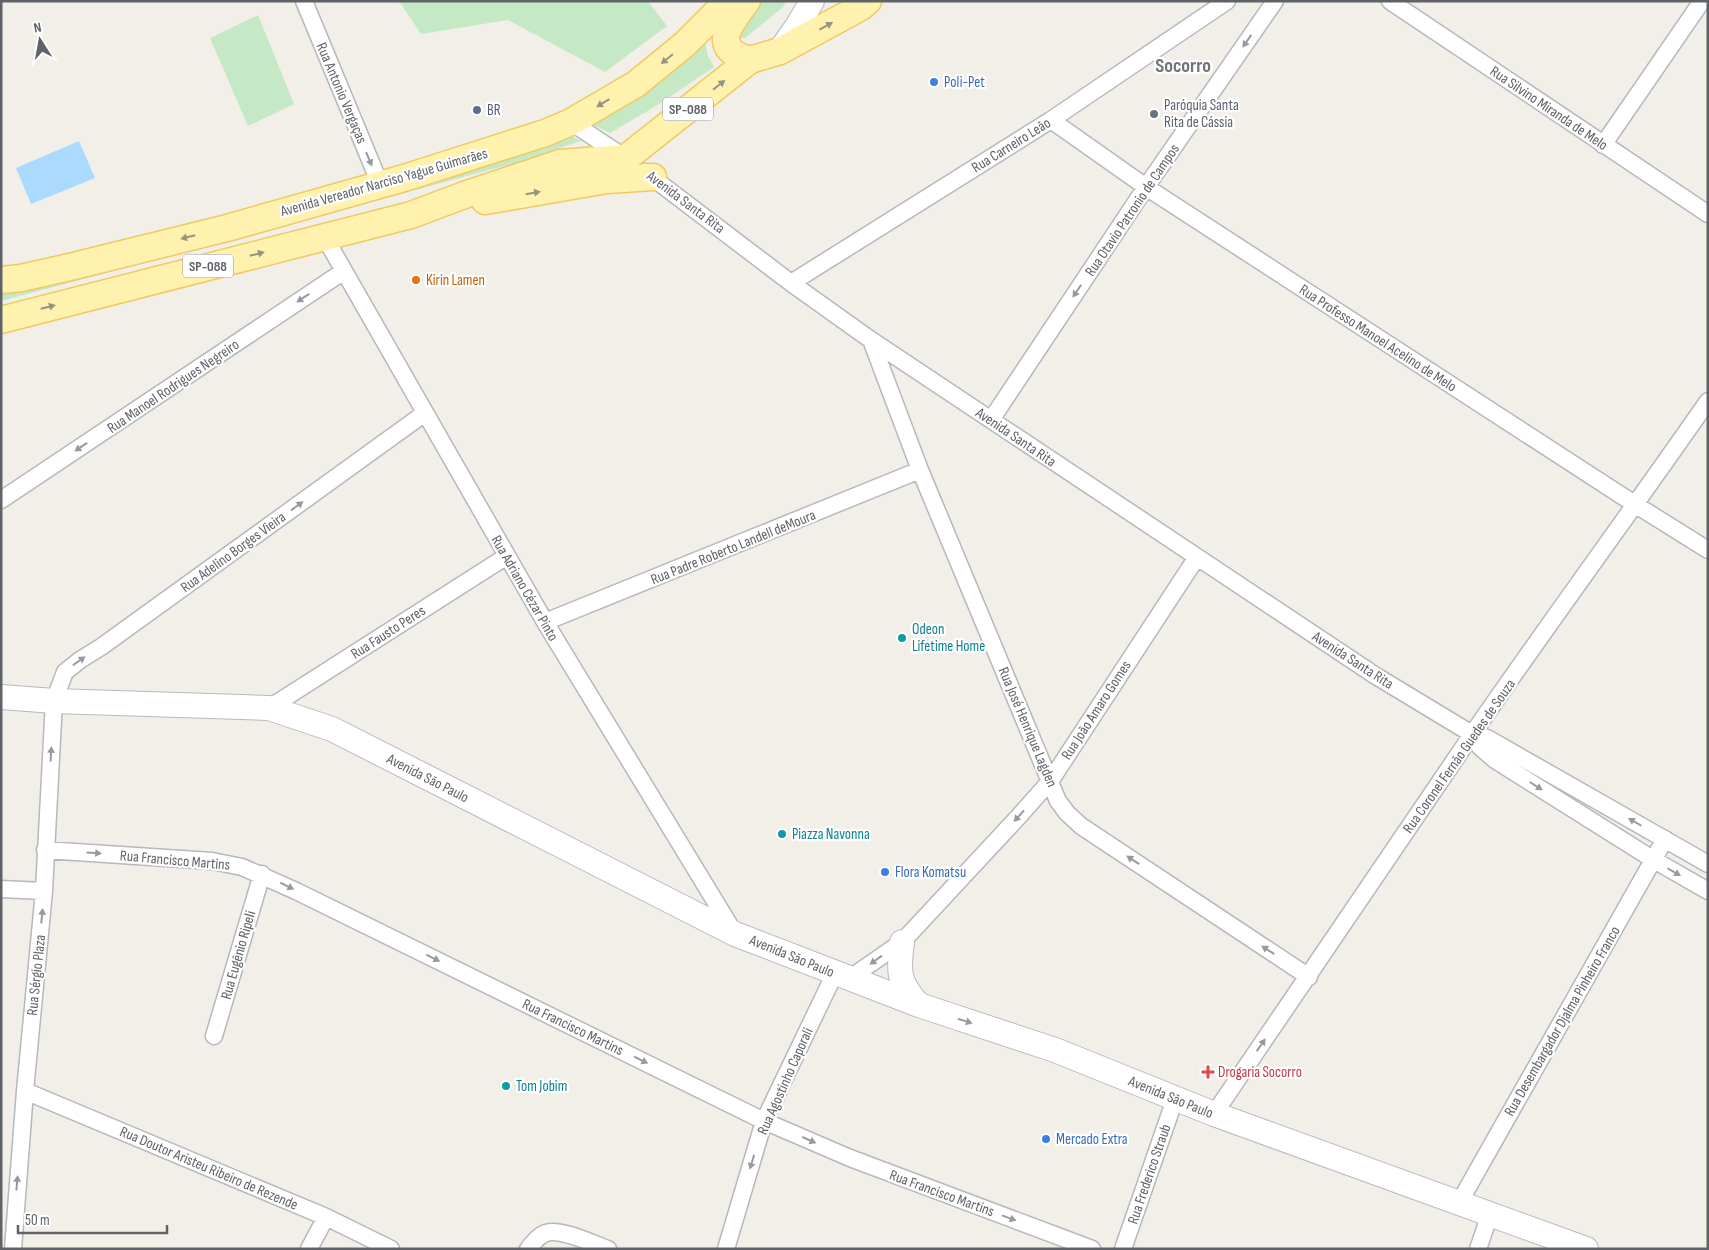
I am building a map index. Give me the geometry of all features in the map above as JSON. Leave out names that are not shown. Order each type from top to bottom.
[{"type":"main road","name":"Avenida Vereador Narciso Yague Guimarães","points":[[1,280],[21,278],[65,268],[218,230],[380,184],[545,133],[571,122],[636,84],[685,44],[728,1]]},
{"type":"main road","points":[[747,1],[732,20],[727,31],[726,41],[730,50],[737,56],[750,60]]},
{"type":"main road","points":[[780,51],[812,1]]},
{"type":"main road","name":"SP-088","points":[[1,320],[416,214],[467,194],[560,163],[626,158],[750,60],[780,51],[861,7],[868,1]]},
{"type":"main road","points":[[416,214],[607,180],[653,177]]},
{"type":"main road","name":"Avenida São Paulo","points":[[1,697],[54,701],[269,708],[332,729],[735,934],[919,1005],[1055,1050],[1214,1114],[1586,1249]]},
{"type":"main road","points":[[902,942],[900,957],[902,984],[907,993],[919,1005]]},
{"type":"street","name":"Rua Antonio Vergaças","points":[[304,1],[380,184]]},
{"type":"street","name":"Rua Carneiro Leão","points":[[791,283],[1052,120],[1226,1]]},
{"type":"street","name":"Rua Otavio Patronio de Campos","points":[[991,420],[1146,187],[1274,1]]},
{"type":"street","name":"Rua Silvino Miranda de Melo","points":[[1390,1],[1708,214]]},
{"type":"street","points":[[1603,144],[1702,1]]},
{"type":"street","name":"Rua Professo Manoel Acelino de Melo","points":[[1052,120],[1146,187],[1708,550]]},
{"type":"street","name":"Avenida Santa Rita","points":[[571,122],[653,177],[791,283],[871,340],[1376,676],[1472,734],[1487,738],[1708,864]]},
{"type":"street","name":"Rua Adriano Cézar Pinto","points":[[324,236],[506,556],[735,934]]},
{"type":"street","name":"Rua Manoel Rodrigues Negreiro","points":[[1,500],[344,271]]},
{"type":"street","name":"Rua José Henrique Lagden","points":[[871,340],[920,470],[1058,801],[1067,813],[1081,826],[1309,976]]},
{"type":"street","name":"Rua Coronel Fernão Guedes de Souza","points":[[1214,1114],[1472,734],[1708,401]]},
{"type":"street","name":"Rua Adelino Borges Vieira","points":[[54,701],[65,672],[80,660],[101,647],[425,413]]},
{"type":"street","name":"Rua Padre Roberto Landell deMoura","points":[[545,622],[920,470]]},
{"type":"street","name":"Rua Fausto Peres","points":[[269,708],[506,556]]},
{"type":"street","name":"Rua João Amaro Gomes","points":[[842,976],[902,942],[1021,814],[1050,780],[1197,557]]},
{"type":"street","name":"Rua Sérgio Plaza","points":[[13,1249],[8,1209],[25,1091],[44,891],[54,701]]},
{"type":"street","name":"Avenida Santa Rita","points":[[1472,734],[1480,747],[1495,760],[1654,860],[1708,891]]},
{"type":"street","name":"Rua Desembargador Djalma Pinheiro Franco","points":[[1459,1203],[1665,839]]},
{"type":"street","name":"Rua Francisco Martins","points":[[45,850],[212,861],[242,866],[262,874],[764,1121],[850,1158],[1092,1249]]},
{"type":"street","name":"Rua Eugênio Ripeli","points":[[214,1036],[262,874]]},
{"type":"street","points":[[1,889],[44,891]]},
{"type":"street","name":"Rua Agostinho Caporali","points":[[726,1249],[764,1121],[842,976]]},
{"type":"street","name":"Rua Doutor Aristeu Ribeiro de Rezende","points":[[25,1091],[326,1217],[391,1249]]},
{"type":"street","name":"Rua Frederico Straub","points":[[1123,1249],[1175,1099]]},
{"type":"street","points":[[1478,1249],[1490,1214]]},
{"type":"street","points":[[309,1249],[326,1217]]},
{"type":"street","points":[[528,1249],[538,1238],[546,1233],[559,1232],[608,1249]]},
{"type":"green space","points":[[399,1],[648,1],[667,26],[605,72],[508,20],[421,34]]},
{"type":"green space","points":[[755,1],[787,1],[782,8],[745,38],[738,38]]},
{"type":"green space","points":[[258,15],[294,104],[248,126],[210,38]]},
{"type":"green space","points":[[705,42],[708,56],[714,67],[656,106],[610,133],[589,123]]},
{"type":"green space","points":[[571,136],[581,141],[512,164],[1,301],[1,287]]},
{"type":"water","points":[[79,141],[95,178],[31,204],[16,168]]},
{"type":"place","name":"Poli-Pet","points":[[934,82]]},
{"type":"place","name":"BR","points":[[477,110]]},
{"type":"place","name":"Paróquia Santa Rita de Cássia","points":[[1154,114]]},
{"type":"place","name":"Kirin Lamen","points":[[416,280]]},
{"type":"place","name":"Odeon Lifetime Home","points":[[902,638]]},
{"type":"place","name":"Piazza Navonna","points":[[782,834]]},
{"type":"place","name":"Flora Komatsu","points":[[885,872]]},
{"type":"place","name":"Drogaria Socorro","points":[[1208,1072]]},
{"type":"place","name":"Tom Jobim","points":[[506,1086]]},
{"type":"place","name":"Mercado Extra","points":[[1046,1139]]},
{"type":"district","name":"Socorro","points":[[1183,65]]}]
